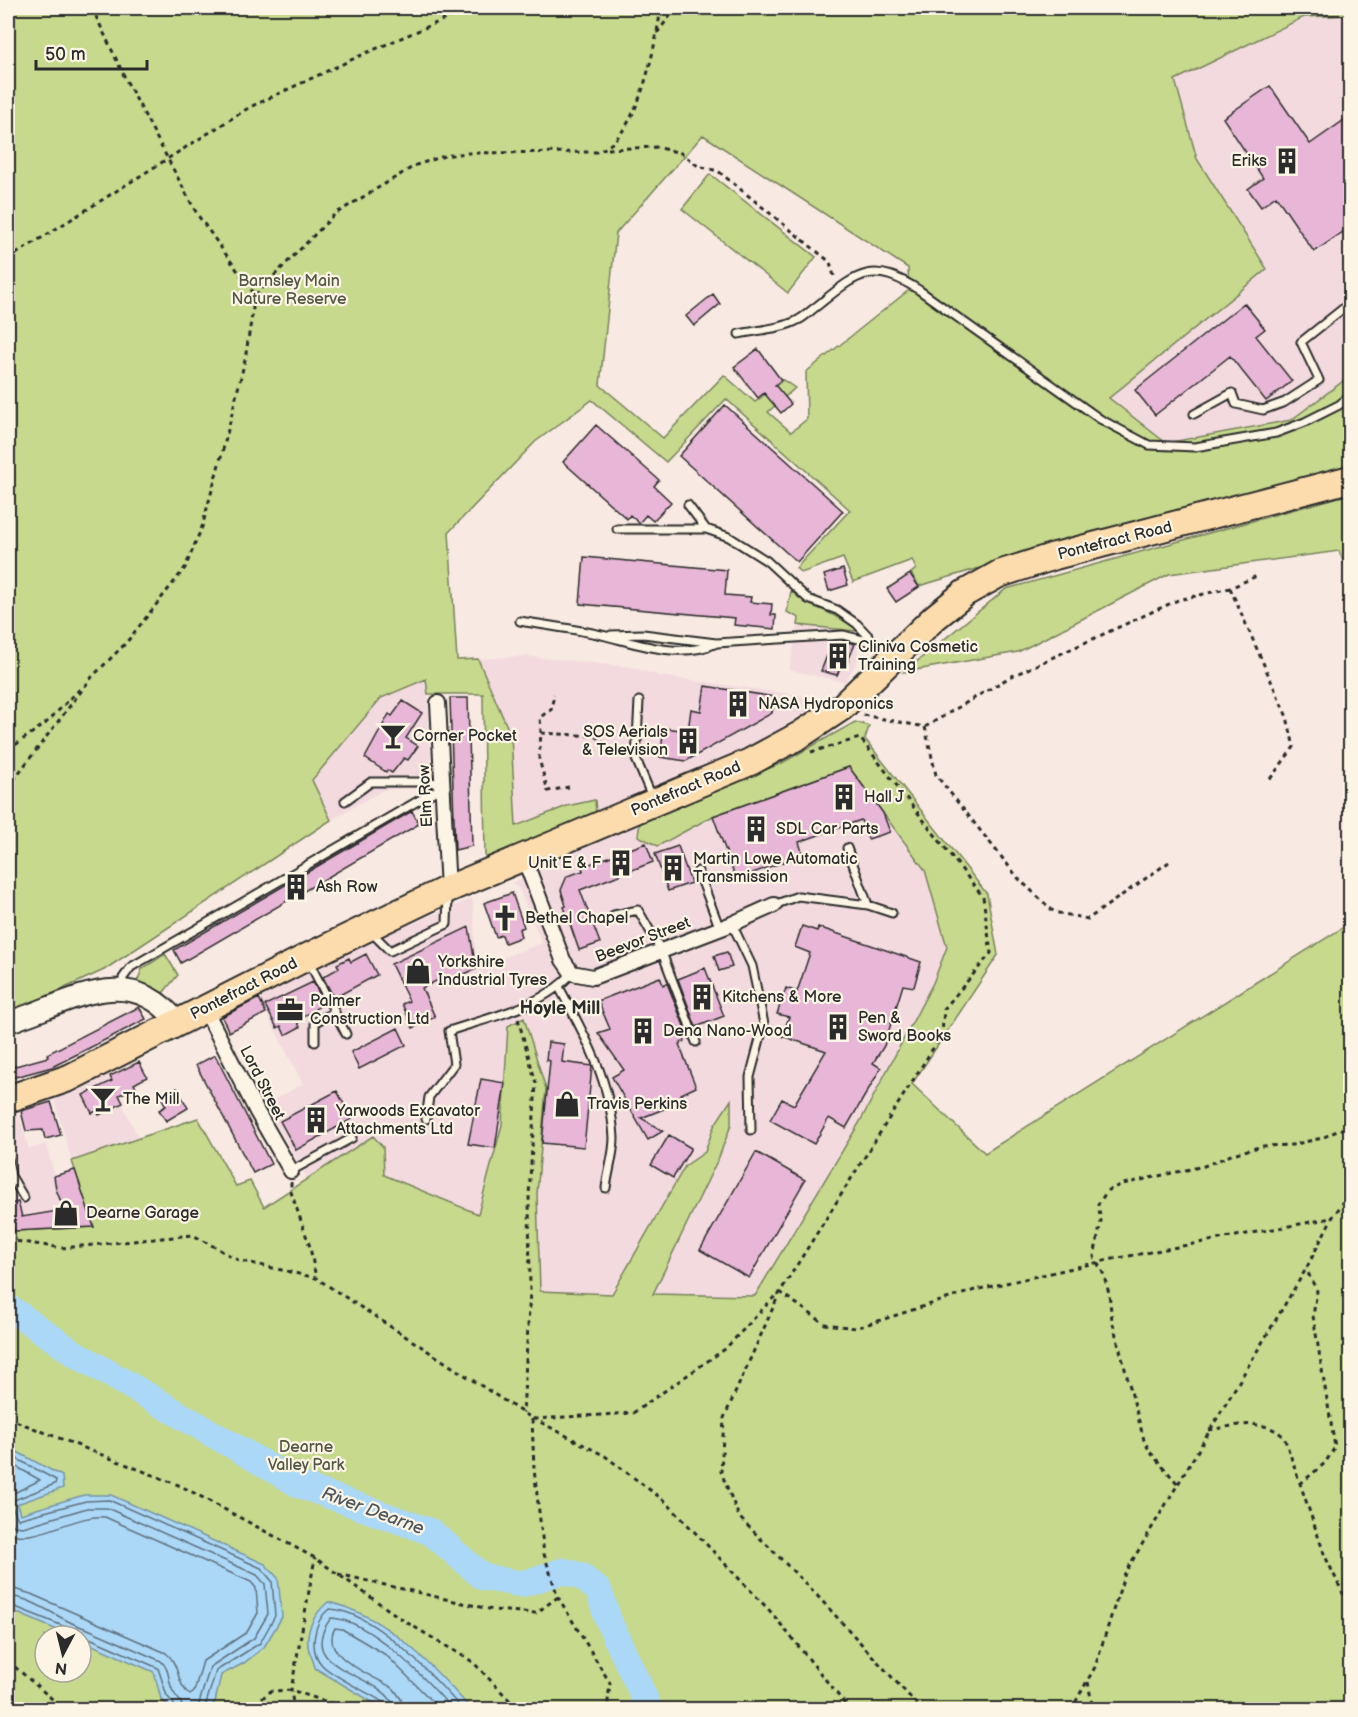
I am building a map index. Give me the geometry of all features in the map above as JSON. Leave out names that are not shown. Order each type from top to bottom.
[{"type":"highway","name":"Pontefract Road","points":[[8,1099],[70,1081],[306,957],[448,889],[740,766],[782,744],[842,707],[884,650],[934,618],[965,593],[1009,570],[1350,479]]},
{"type":"street","name":"Elm Row","points":[[438,702],[448,889]]},
{"type":"street","points":[[524,858],[563,960],[572,973]]},
{"type":"street","name":"Beevor Street","points":[[572,973],[593,977],[774,905]]},
{"type":"street","points":[[8,1022],[106,988],[123,991],[158,1003],[169,1011],[178,1023]]},
{"type":"street","name":"Lord Street","points":[[205,1009],[257,1112],[291,1171]]},
{"type":"lane","points":[[739,334],[798,321],[850,280],[867,273],[898,276],[1100,419],[1149,445],[1194,447],[1276,433],[1305,422],[1339,405],[1350,396]]},
{"type":"lane","points":[[1194,414],[1232,393],[1236,404],[1263,410],[1285,402],[1319,380],[1301,342],[1350,303]]},
{"type":"lane","points":[[688,505],[706,530]]},
{"type":"lane","points":[[617,529],[706,530],[729,537],[767,561],[808,599],[837,610],[857,624],[884,650]]},
{"type":"lane","points":[[520,621],[605,636],[635,646],[698,652],[717,643]]},
{"type":"lane","points":[[605,636],[643,634],[717,643],[795,640],[843,635],[884,650]]},
{"type":"lane","points":[[639,701],[636,759],[655,802]]},
{"type":"lane","points":[[345,801],[371,783],[432,782],[442,787]]},
{"type":"lane","points":[[123,991],[123,978],[131,967],[442,787]]},
{"type":"lane","points":[[847,848],[868,905]]},
{"type":"lane","points":[[698,871],[726,926],[752,966],[764,1024],[750,1077],[751,1130]]},
{"type":"lane","points":[[774,905],[798,896],[868,905],[892,913]]},
{"type":"lane","points":[[614,915],[639,910],[661,950],[696,1042]]},
{"type":"lane","points":[[306,957],[346,1034]]},
{"type":"lane","points":[[426,1119],[429,1097],[453,1064],[449,1031],[516,1009],[560,987],[572,973]]},
{"type":"lane","points":[[560,987],[597,1059],[609,1103],[614,1140],[606,1188]]},
{"type":"lane","points":[[315,1042],[315,1022],[335,1012]]},
{"type":"lane","points":[[291,1171],[352,1138]]},
{"type":"lane","points":[[8,1159],[11,1176],[24,1198]]},
{"type":"path","points":[[92,8],[127,82],[197,214],[255,295]]},
{"type":"path","points":[[8,259],[167,157],[250,107],[366,53],[471,8]]},
{"type":"path","points":[[606,149],[618,138],[638,101],[662,8]]},
{"type":"path","points":[[657,34],[676,8]]},
{"type":"path","points":[[8,750],[46,723],[126,643],[185,568],[202,527],[225,442],[245,360],[255,295],[335,214],[416,165],[444,156],[467,153],[596,152],[606,149],[656,147],[681,153],[698,166],[718,171],[830,262],[834,276],[850,280]]},
{"type":"path","points":[[842,707],[864,715],[925,727],[1010,677],[1178,600],[1230,588],[1259,575]]},
{"type":"path","points":[[1230,588],[1287,717],[1294,747],[1270,779]]},
{"type":"path","points":[[8,787],[92,677]]},
{"type":"path","points":[[554,694],[550,710],[540,717],[542,733],[539,759],[548,791],[569,787]]},
{"type":"path","points":[[925,727],[936,775],[1019,879],[1054,912],[1088,919],[1169,862]]},
{"type":"path","points":[[542,733],[596,736],[611,750],[636,759]]},
{"type":"path","points":[[782,744],[804,754],[860,738],[983,897],[991,953],[944,1009],[942,1034],[780,1292],[724,1418],[721,1472],[739,1517],[922,1710]]},
{"type":"path","points":[[516,1009],[536,1083],[530,1195],[531,1291],[523,1413]]},
{"type":"path","points":[[1177,1483],[1150,1452],[1144,1440],[1112,1320],[1109,1293],[1103,1273],[1095,1263],[1094,1247],[1101,1221],[1098,1204],[1108,1190],[1139,1180],[1204,1166],[1236,1153],[1263,1146],[1292,1145],[1322,1138],[1350,1125]]},
{"type":"path","points":[[291,1171],[291,1192],[310,1247],[315,1278]]},
{"type":"path","points":[[1071,1710],[1095,1667],[1125,1573],[1306,1269],[1332,1218],[1350,1193]]},
{"type":"path","points":[[780,1292],[825,1324],[856,1328],[975,1290],[1095,1263],[1332,1218]]},
{"type":"path","points":[[8,1240],[62,1248],[193,1236],[238,1260],[315,1278],[532,1419],[605,1456],[666,1502],[770,1611],[850,1710]]},
{"type":"path","points":[[1300,1484],[1325,1463],[1335,1447],[1313,1316],[1317,1291],[1306,1269]]},
{"type":"path","points":[[532,1419],[633,1413],[725,1349],[780,1292]]},
{"type":"path","points":[[8,1418],[181,1486],[315,1557],[406,1622],[473,1662],[519,1710]]},
{"type":"path","points":[[532,1419],[534,1469],[544,1554],[558,1597],[609,1683],[607,1710]]},
{"type":"path","points":[[1209,1430],[1247,1424],[1277,1430],[1284,1437],[1324,1556],[1350,1608]]},
{"type":"path","points":[[294,1710],[291,1690],[315,1557]]},
{"type":"path","points":[[337,1573],[493,1610],[536,1613],[558,1597]]},
{"type":"path","points":[[8,1661],[65,1710]]},
{"type":"path","points":[[1088,1680],[1093,1710]]},
{"type":"path","points":[[248,1710],[271,1691],[291,1690],[351,1710]]},
{"type":"shaded area","points":[[1350,15],[1350,376],[1291,420],[1166,443],[1109,398],[1267,269],[1197,159],[1173,80],[1304,17]]},
{"type":"shaded area","points":[[798,625],[856,631],[858,660],[845,682],[789,670]]},
{"type":"shaded area","points":[[524,656],[632,667],[660,676],[806,696],[820,704],[741,751],[596,814],[595,801],[567,806],[516,827],[511,736],[478,659]]},
{"type":"shaded area","points":[[427,678],[432,787],[383,790],[331,820],[311,780],[381,698]]},
{"type":"shaded area","points":[[841,748],[937,868],[967,947],[933,983],[861,1120],[755,1296],[540,1292],[537,1194],[507,1083],[502,1125],[478,1214],[384,1174],[383,1147],[373,1136],[308,1180],[265,1104],[303,1084],[258,997],[362,945],[473,898],[476,968],[542,943],[519,889],[512,883],[640,822]]},
{"type":"shaded area","points":[[107,1072],[138,1137],[72,1161],[54,1099]]},
{"type":"shaded area","points":[[17,1109],[29,1149],[46,1144],[55,1176],[75,1170],[94,1227],[14,1231],[8,1208],[8,1112]]},
{"type":"green space","name":"Barnsley Main Nature Reserve","points":[[8,8],[1350,8],[1350,15],[1304,17],[1175,80],[1197,159],[1267,269],[1109,398],[1166,443],[1291,420],[1350,376],[1350,465],[1100,532],[919,586],[911,573],[916,569],[912,560],[853,582],[843,558],[801,573],[796,568],[850,510],[726,399],[666,462],[592,400],[535,442],[449,532],[457,660],[478,659],[511,736],[516,826],[567,806],[595,800],[596,814],[485,858],[483,694],[428,694],[426,679],[381,698],[312,780],[331,820],[104,970],[21,1008],[8,1010]],"holes":[[[703,135],[908,268],[909,290],[806,372],[807,419],[791,432],[768,412],[795,388],[783,380],[755,402],[724,375],[663,438],[600,385],[616,233]]]},
{"type":"green space","points":[[710,174],[816,257],[788,293],[682,209]]},
{"type":"green space","points":[[1350,494],[1350,578],[1339,551],[1169,574],[1018,652],[904,672],[1006,589]]},
{"type":"green space","points":[[791,591],[798,597],[856,627],[856,631],[798,625],[799,618],[787,612]]},
{"type":"green space","name":"Dearne Valley Park","points":[[855,722],[869,726],[865,739],[987,894],[998,955],[912,1084],[985,1153],[1350,923],[1350,1709],[8,1709],[8,1208],[14,1231],[93,1227],[72,1161],[198,1118],[236,1186],[250,1181],[264,1207],[373,1136],[383,1147],[384,1175],[478,1214],[502,1125],[508,1026],[524,1018],[546,1089],[537,1194],[540,1291],[612,1294],[685,1166],[705,1152],[714,1126],[731,1100],[731,1125],[719,1157],[653,1294],[755,1296],[861,1120],[933,983],[947,947],[925,870],[849,767],[713,816],[658,846],[638,836],[640,822],[782,763]]},
{"type":"green space","points":[[165,954],[178,975],[163,993],[137,982],[142,969]]},
{"type":"water","points":[[8,1447],[62,1476],[63,1488],[17,1504],[20,1514],[84,1495],[111,1495],[265,1564],[278,1578],[282,1617],[264,1647],[244,1663],[221,1675],[215,1702],[209,1709],[172,1709],[161,1699],[154,1672],[93,1645],[93,1624],[43,1624],[8,1609]]},
{"type":"water","points":[[328,1602],[370,1618],[389,1630],[441,1676],[471,1709],[384,1709],[315,1668],[308,1648],[310,1627]]},
{"type":"building","name":"Eriks","points":[[1270,86],[1310,144],[1350,116],[1350,227],[1314,252],[1276,196],[1261,207],[1248,189],[1263,178],[1223,118]]},
{"type":"building","points":[[713,294],[720,304],[694,326],[686,316]]},
{"type":"building","points":[[1244,303],[1265,329],[1256,336],[1292,381],[1266,401],[1230,356],[1155,415],[1135,390]]},
{"type":"building","points":[[758,349],[781,380],[775,385],[791,404],[781,413],[764,393],[758,398],[734,367]]},
{"type":"building","points":[[725,405],[843,511],[797,562],[679,456]]},
{"type":"building","points":[[596,425],[659,480],[654,486],[671,502],[653,521],[646,515],[639,523],[630,515],[627,519],[563,462]]},
{"type":"building","points":[[584,557],[727,570],[725,595],[751,597],[750,602],[772,604],[771,615],[776,615],[775,629],[734,625],[735,618],[580,604]]},
{"type":"building","points":[[843,569],[848,585],[829,591],[824,575]]},
{"type":"building","points":[[910,574],[919,587],[896,602],[887,589]]},
{"type":"building","name":"Cliniva Cosmetic Training","points":[[843,641],[855,644],[846,666],[842,664],[837,675],[821,671],[832,643],[841,647]]},
{"type":"building","points":[[705,686],[775,697],[772,713],[686,761],[660,757],[664,728],[688,731],[691,709],[701,711]]},
{"type":"building","points":[[450,698],[468,698],[472,846],[455,850]]},
{"type":"building","name":"Corner Pocket","points":[[403,701],[422,713],[406,738],[418,746],[408,760],[404,758],[392,773],[387,770],[386,772],[365,758],[389,714],[392,716]]},
{"type":"building","points":[[849,767],[883,813],[890,832],[868,839],[861,820],[799,842],[803,855],[736,879],[713,816]]},
{"type":"building","name":"Ash Row","points":[[412,811],[419,824],[181,963],[174,950]]},
{"type":"building","points":[[646,843],[653,862],[580,890],[600,943],[579,950],[564,907],[566,906],[561,890],[567,876],[583,871],[582,867]]},
{"type":"building","name":"Martin Lowe Automatic Transmission","points":[[678,846],[691,883],[668,891],[655,854]]},
{"type":"building","name":"Bethel Chapel","points":[[512,893],[524,927],[519,929],[521,937],[505,943],[502,935],[496,937],[484,903]]},
{"type":"building","name":"Pen & Sword Books","points":[[802,926],[817,931],[818,927],[921,962],[914,987],[903,985],[884,1046],[873,1063],[881,1068],[846,1128],[829,1118],[814,1144],[770,1120],[782,1099],[794,1105],[826,1051],[782,1036],[789,1017],[777,1014],[786,988],[797,992],[810,953],[795,947]]},
{"type":"building","points":[[469,927],[476,969],[446,982],[444,977],[422,988],[435,1017],[413,1028],[402,1004],[409,1001],[391,964]]},
{"type":"building","points":[[727,952],[732,967],[719,971],[714,956]]},
{"type":"building","points":[[366,954],[377,975],[334,998],[323,977],[339,968],[337,964],[349,958],[351,962]]},
{"type":"building","name":"Kitchens & More","points":[[705,968],[724,1016],[696,1027],[678,979]]},
{"type":"building","points":[[660,977],[663,985],[667,983],[686,1031],[682,1033],[685,1041],[679,1044],[696,1087],[681,1094],[684,1101],[641,1118],[663,1131],[648,1140],[612,1077],[624,1070],[598,1033],[610,1029],[598,1001]]},
{"type":"building","name":"Palmer Construction Ltd","points":[[313,982],[324,1003],[297,1021],[300,1027],[285,1035],[281,1026],[277,1028],[265,1005]]},
{"type":"building","points":[[259,998],[266,1013],[229,1032],[222,1017]]},
{"type":"building","points":[[139,1007],[146,1019],[52,1067],[8,1079],[8,1068],[48,1057],[47,1054]]},
{"type":"building","points":[[398,1028],[406,1045],[359,1069],[351,1052]]},
{"type":"building","name":"Travis Perkins","points":[[548,1042],[564,1044],[562,1062],[592,1066],[584,1147],[542,1143],[550,1061],[546,1060]]},
{"type":"building","points":[[215,1055],[271,1164],[253,1173],[196,1065]]},
{"type":"building","points":[[139,1062],[147,1077],[134,1084],[136,1087],[119,1095],[123,1103],[99,1115],[97,1111],[92,1113],[83,1095],[112,1081],[110,1076]]},
{"type":"building","points":[[481,1079],[505,1083],[495,1148],[468,1144]]},
{"type":"building","points":[[177,1088],[188,1108],[166,1121],[159,1110],[166,1106],[161,1097]]},
{"type":"building","name":"Yarwoods Excavator Attachments Ltd","points":[[337,1091],[352,1119],[296,1150],[280,1121]]},
{"type":"building","points":[[51,1102],[61,1135],[45,1139],[43,1130],[26,1131],[21,1111]]},
{"type":"building","points":[[669,1135],[691,1148],[673,1178],[651,1165]]},
{"type":"building","points":[[756,1152],[805,1180],[749,1278],[700,1250]]},
{"type":"building","name":"Dearne Garage","points":[[75,1170],[94,1227],[14,1231],[8,1205],[18,1202],[22,1217],[64,1210],[54,1176]]},
{"type":"waterway","name":"River Dearne","points":[[8,1307],[74,1353],[300,1485],[431,1532],[483,1577],[522,1584],[563,1571],[581,1576],[599,1591],[609,1622],[650,1710]]},
{"type":"place","name":"Eriks","points":[[1287,161]]},
{"type":"place","name":"Cliniva Cosmetic Training","points":[[838,656]]},
{"type":"place","name":"NASA Hydroponics","points":[[738,704]]},
{"type":"place","name":"Corner Pocket","points":[[393,736]]},
{"type":"place","name":"SOS Aerials & Television","points":[[688,741]]},
{"type":"place","name":"Hall J","points":[[844,797]]},
{"type":"place","name":"SDL Car Parts","points":[[756,829]]},
{"type":"place","name":"Unit E & F","points":[[621,863]]},
{"type":"place","name":"Martin Lowe Automatic Transmission","points":[[673,868]]},
{"type":"place","name":"Ash Row","points":[[296,887]]},
{"type":"place","name":"Bethel Chapel","points":[[505,918]]},
{"type":"place","name":"Yorkshire Industrial Tyres","points":[[418,971]]},
{"type":"place","name":"Kitchens & More","points":[[702,997]]},
{"type":"place","name":"Palmer Construction Ltd","points":[[290,1010]]},
{"type":"place","name":"Pen & Sword Books","points":[[838,1027]]},
{"type":"place","name":"Dena Nano-Wood","points":[[643,1031]]},
{"type":"place","name":"The Mill","points":[[103,1099]]},
{"type":"place","name":"Travis Perkins","points":[[567,1104]]},
{"type":"place","name":"Yarwoods Excavator Attachments Ltd","points":[[316,1120]]},
{"type":"place","name":"Dearne Garage","points":[[66,1213]]},
{"type":"district","name":"Hoyle Mill","points":[[560,1008]]}]
